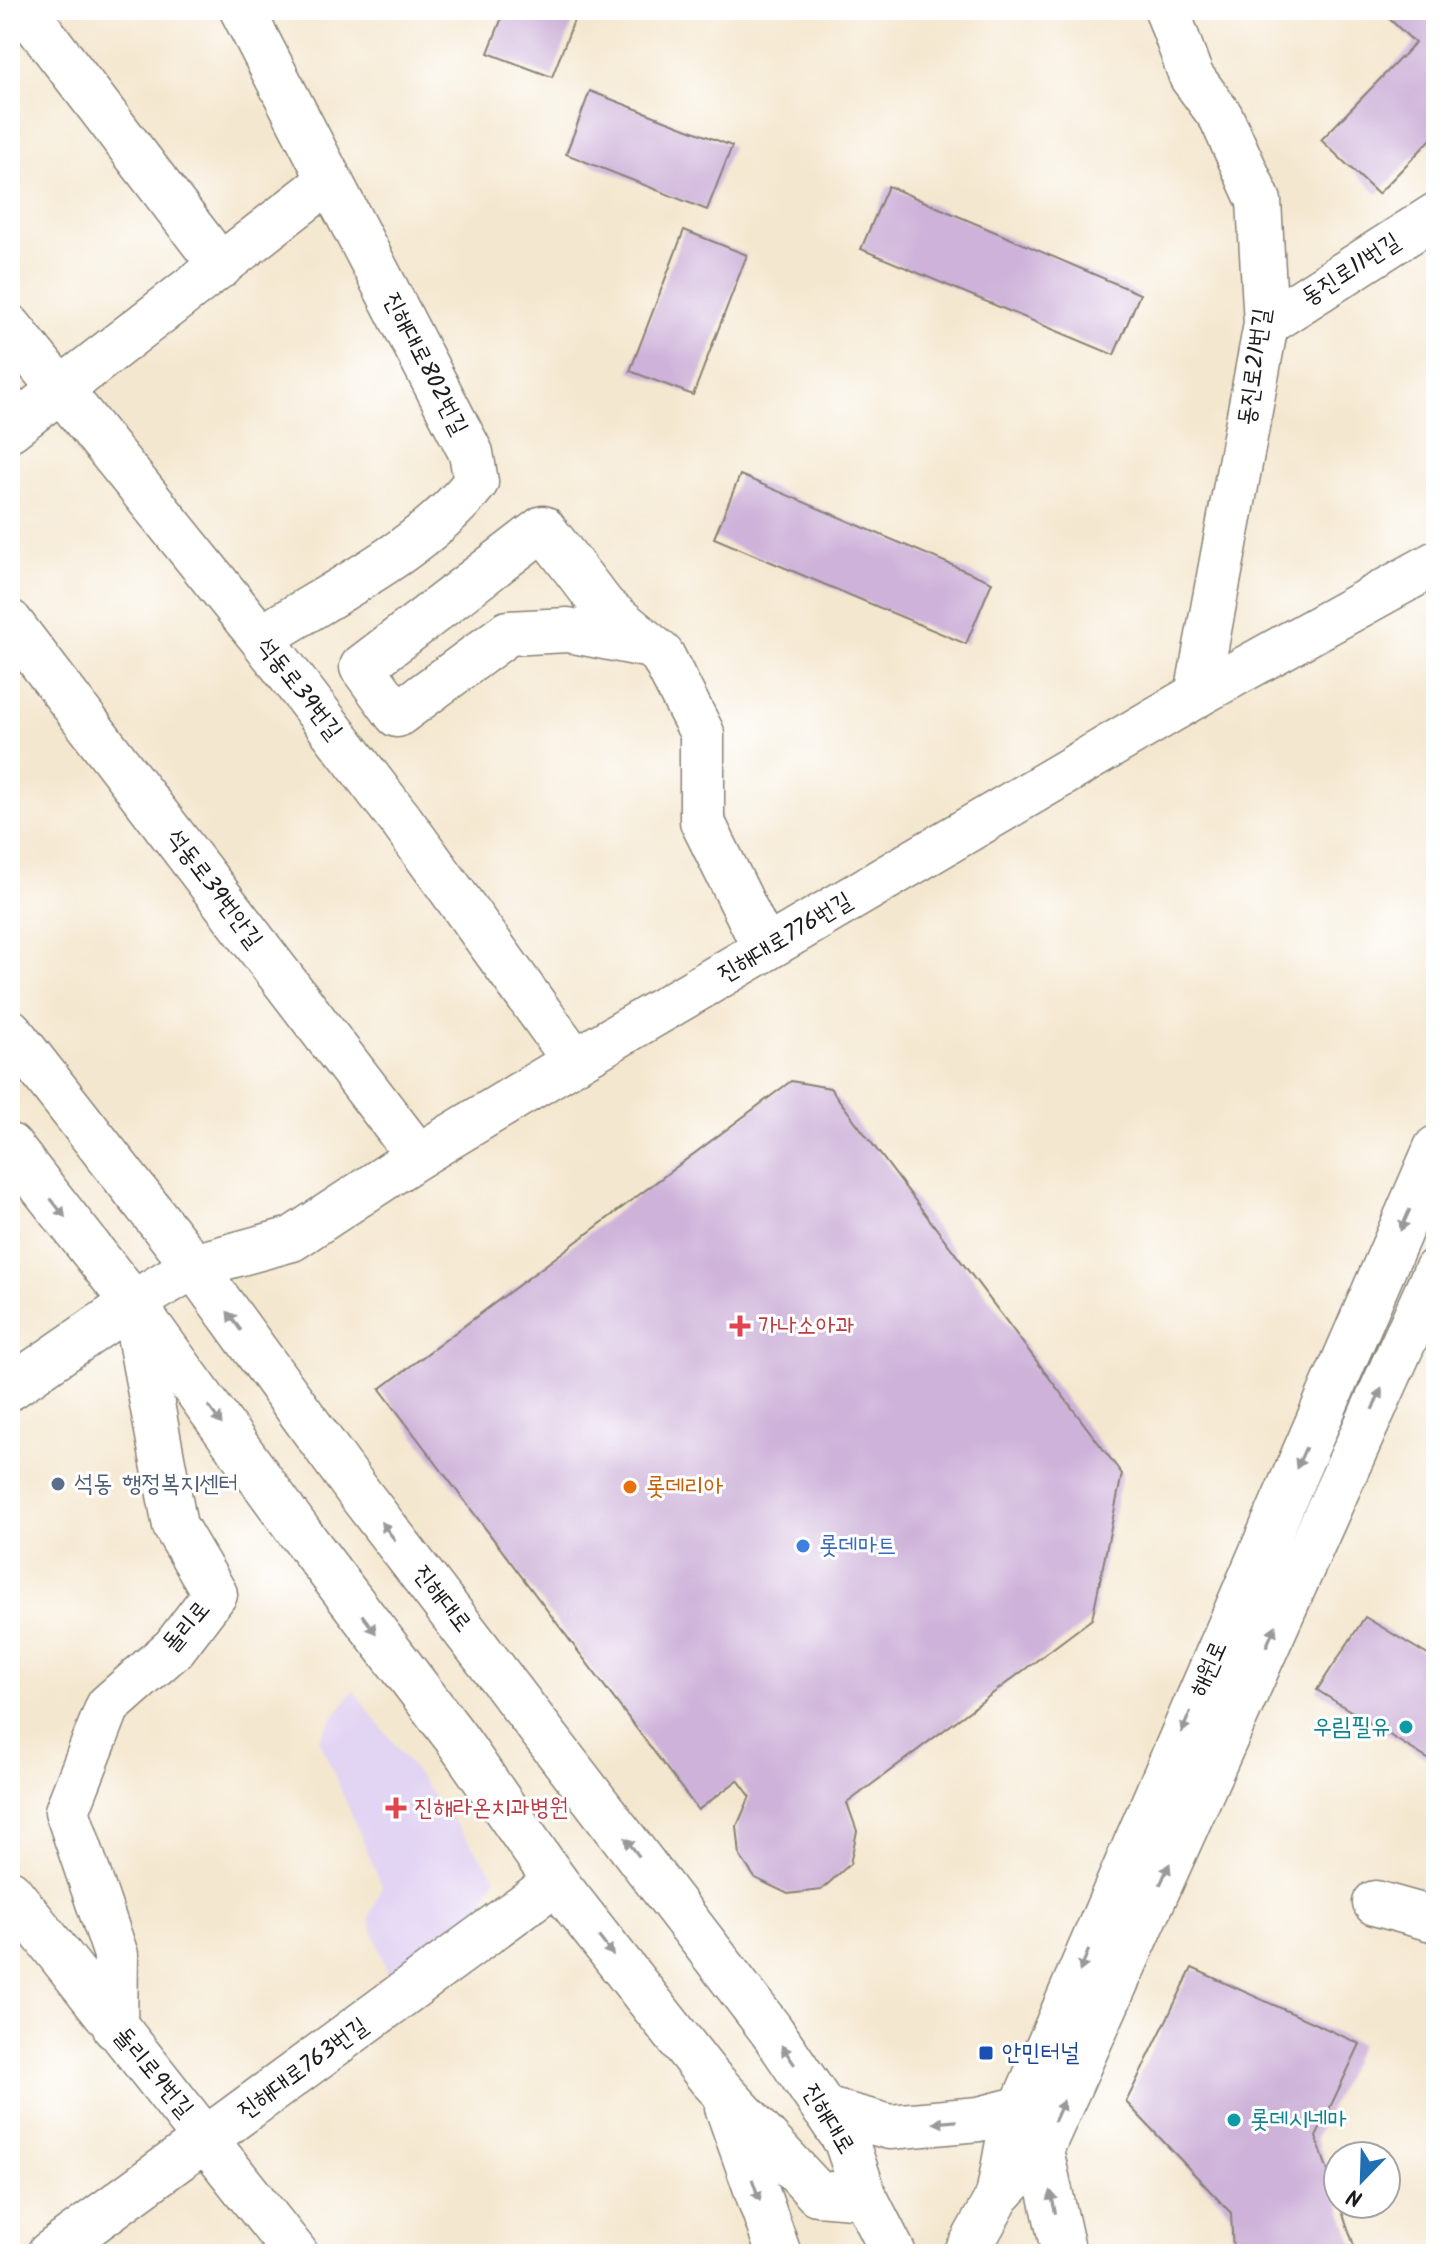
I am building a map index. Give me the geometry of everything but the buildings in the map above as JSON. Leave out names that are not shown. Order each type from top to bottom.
[{"type":"street","points":[[25,10],[221,266]]},
{"type":"street","name":"진해대로802번길","points":[[242,10],[471,453],[476,482],[455,509],[431,527],[261,638]]},
{"type":"street","name":"동진로21번길","points":[[1167,10],[1191,76],[1221,117],[1259,201],[1266,324],[1197,695]]},
{"type":"street","points":[[10,429],[330,180]]},
{"type":"street","name":"동진로11번길","points":[[1266,324],[1436,215]]},
{"type":"street","name":"석동로39번길","points":[[10,327],[261,638],[400,819],[575,1061]]},
{"type":"street","points":[[650,646],[568,630],[508,633],[397,715],[362,667],[543,528],[604,607],[662,655],[702,733],[702,821],[765,949]]},
{"type":"street","name":"진해대로776번길","points":[[133,1303],[194,1266],[292,1239],[418,1156],[575,1061],[1197,695],[1436,563]]},
{"type":"street","name":"석동로39번안길","points":[[10,622],[418,1156]]},
{"type":"street","name":"진해대로","points":[[10,1031],[194,1266],[359,1493],[771,2030],[846,2141],[865,2197],[817,2193],[721,2090],[556,1882],[456,1738],[300,1533],[133,1303],[10,1146]]},
{"type":"street","name":"해원로","points":[[998,2196],[1009,2137],[1436,1148]]},
{"type":"street","points":[[966,2254],[998,2196],[1041,2150],[1436,1270]]},
{"type":"street","points":[[10,1388],[133,1303]]},
{"type":"street","name":"돌리로","points":[[115,2028],[116,1955],[67,1811],[108,1706],[174,1648],[215,1594],[175,1526],[133,1303]]},
{"type":"street","name":"진해대로763번길","points":[[49,2254],[556,1882]]},
{"type":"street","name":"돌리로9번길","points":[[10,1892],[296,2254]]},
{"type":"street","points":[[1375,1903],[1436,1920]]},
{"type":"street","points":[[721,2090],[779,2254]]},
{"type":"street","points":[[824,2109],[890,2127],[979,2119],[1022,2108]]},
{"type":"street","points":[[1041,2150],[1064,2254]]},
{"type":"street","points":[[865,2197],[894,2254]]},
{"type":"shaded area","name":"진해라온치과병원","points":[[353,1690],[496,1877],[461,1941],[401,1978],[388,1975],[369,1918],[382,1886],[319,1739]]},
{"type":"place","name":"가나소아과","points":[[740,1326]]},
{"type":"place","name":"석동 행정복지센터","points":[[58,1484]]},
{"type":"place","name":"롯데리아","points":[[630,1487]]},
{"type":"place","name":"롯데마트","points":[[803,1546]]},
{"type":"place","name":"우림필유","points":[[1406,1727]]},
{"type":"place","name":"진해라온치과병원","points":[[396,1808]]},
{"type":"place","name":"안민터널","points":[[986,2053]]},
{"type":"place","name":"롯데시네마","points":[[1234,2120]]}]
